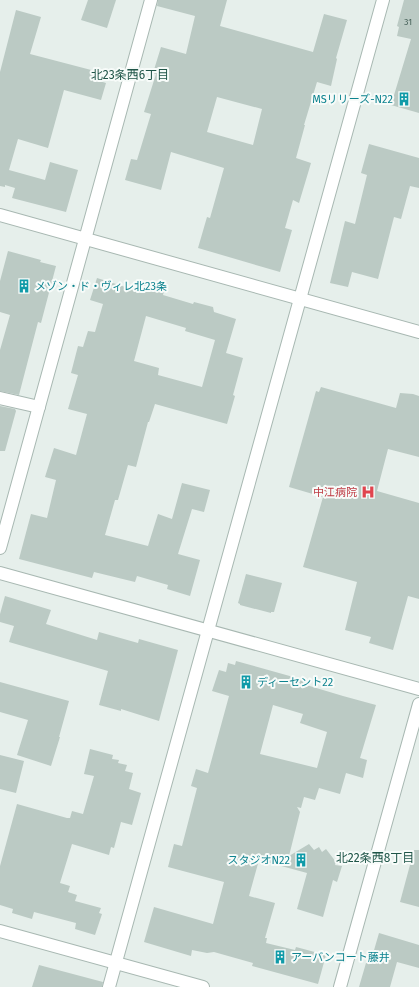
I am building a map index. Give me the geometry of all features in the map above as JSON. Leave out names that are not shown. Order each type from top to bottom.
[{"type":"street","points":[[0,548],[151,0]]},
{"type":"street","points":[[109,987],[383,0]]},
{"type":"street","points":[[0,216],[419,332]]},
{"type":"street","points":[[0,398],[39,408]]},
{"type":"street","points":[[0,573],[419,689]]},
{"type":"street","points":[[340,987],[419,704]]},
{"type":"street","points":[[0,931],[203,987]]},
{"type":"building","points":[[88,0],[116,0],[107,28],[81,20]]},
{"type":"building","points":[[158,0],[227,0],[220,26],[313,52],[324,14],[347,20],[336,58],[331,86],[317,82],[304,125],[296,158],[311,163],[299,203],[293,200],[285,228],[292,230],[280,272],[198,248],[207,217],[210,218],[224,168],[171,152],[161,190],[125,180],[131,159],[137,160],[151,114],[144,112],[156,74],[153,73],[161,47],[186,54],[195,16],[157,6]],"holes":[[[217,97],[262,109],[253,145],[207,132]]]},
{"type":"building","points":[[404,0],[419,0],[419,113],[391,105],[411,39],[397,36],[399,27],[397,26]]},
{"type":"building","points":[[16,10],[41,17],[30,54],[95,71],[93,79],[106,83],[101,100],[64,90],[48,148],[18,139],[9,170],[45,180],[50,162],[78,170],[66,212],[12,198],[15,188],[5,185],[5,187],[0,186],[0,72]]},
{"type":"building","points":[[369,144],[419,158],[419,188],[410,186],[401,219],[394,217],[378,279],[352,272],[348,287],[330,283],[345,221],[355,224],[367,175],[361,173]]},
{"type":"building","points":[[8,251],[41,260],[40,262],[56,266],[41,323],[38,322],[19,395],[0,391],[0,350],[10,315],[0,312],[0,281]]},
{"type":"building","points":[[97,278],[135,290],[138,280],[165,287],[163,295],[193,304],[194,302],[213,307],[214,312],[236,319],[226,353],[243,358],[227,424],[155,404],[148,422],[136,467],[128,465],[118,500],[115,500],[105,535],[148,546],[158,514],[172,519],[182,483],[210,490],[204,512],[192,509],[178,554],[200,560],[190,596],[167,589],[168,585],[137,576],[135,582],[94,572],[92,578],[19,559],[31,514],[47,518],[56,480],[45,477],[54,448],[76,455],[87,414],[68,409],[78,375],[71,373],[78,346],[83,347],[88,331],[95,332],[103,304],[90,300]],"holes":[[[146,316],[186,328],[185,331],[215,340],[202,387],[158,375],[159,368],[134,361]]]},
{"type":"building","points":[[321,387],[396,408],[400,393],[419,396],[419,457],[388,449],[377,491],[419,503],[419,599],[408,596],[393,650],[369,643],[371,637],[345,630],[357,582],[303,567],[323,497],[289,487],[316,391],[319,392]]},
{"type":"building","points":[[0,406],[15,409],[16,411],[5,451],[0,451]]},
{"type":"building","points":[[246,574],[282,583],[274,612],[271,613],[240,605],[238,603]]},
{"type":"building","points":[[5,596],[51,610],[46,624],[97,640],[99,632],[138,643],[139,639],[178,650],[159,721],[121,709],[121,711],[99,705],[108,671],[9,642],[14,626],[0,622],[0,614]]},
{"type":"building","points":[[236,661],[304,680],[303,684],[376,705],[360,758],[367,760],[363,778],[346,773],[340,794],[319,788],[315,800],[304,797],[301,808],[297,807],[300,812],[289,856],[309,844],[314,850],[319,847],[322,852],[326,849],[336,862],[335,865],[342,866],[337,882],[333,880],[323,917],[297,909],[307,873],[259,860],[249,896],[275,903],[265,938],[267,938],[266,943],[295,950],[296,947],[326,955],[318,984],[252,966],[253,963],[214,952],[207,953],[192,950],[191,956],[144,942],[154,907],[213,924],[224,882],[168,867],[174,844],[182,846],[197,788],[191,786],[196,769],[208,773],[229,696],[212,691],[219,670],[226,672],[228,663],[235,665]],"holes":[[[273,705],[303,714],[300,723],[327,732],[317,768],[260,754]]]},
{"type":"building","points":[[0,682],[69,701],[51,766],[17,755],[28,720],[0,712]]},
{"type":"building","points":[[90,749],[113,755],[112,759],[119,760],[118,763],[127,765],[125,771],[133,773],[129,789],[141,793],[132,825],[121,822],[114,848],[111,847],[109,855],[72,844],[60,883],[70,886],[68,892],[77,895],[75,901],[101,908],[99,913],[102,914],[95,935],[75,929],[76,923],[34,912],[32,919],[12,913],[13,909],[0,905],[0,866],[17,804],[67,818],[70,818],[72,811],[83,814],[94,776],[84,774]]},
{"type":"building","points":[[0,755],[24,761],[16,793],[0,789]]},
{"type":"building","points":[[414,850],[419,850],[419,907],[400,902]]},
{"type":"building","points":[[379,933],[419,945],[419,968],[397,962],[390,987],[359,987],[366,963],[370,964]]},
{"type":"building","points":[[39,965],[103,982],[102,987],[32,987]]},
{"type":"place","name":"MSリリーズ-N22","points":[[404,99]]},
{"type":"place","name":"メゾン・ド・ヴィレ北23条","points":[[24,286]]},
{"type":"place","name":"中江病院","points":[[368,492]]},
{"type":"place","name":"ディーセント22","points":[[246,682]]},
{"type":"place","name":"スタジオN22","points":[[301,860]]},
{"type":"place","name":"アーバンコート藤井","points":[[280,957]]},
{"type":"district","name":"北23条西6丁目","points":[[130,75]]},
{"type":"district","name":"北22条西8丁目","points":[[375,858]]}]
